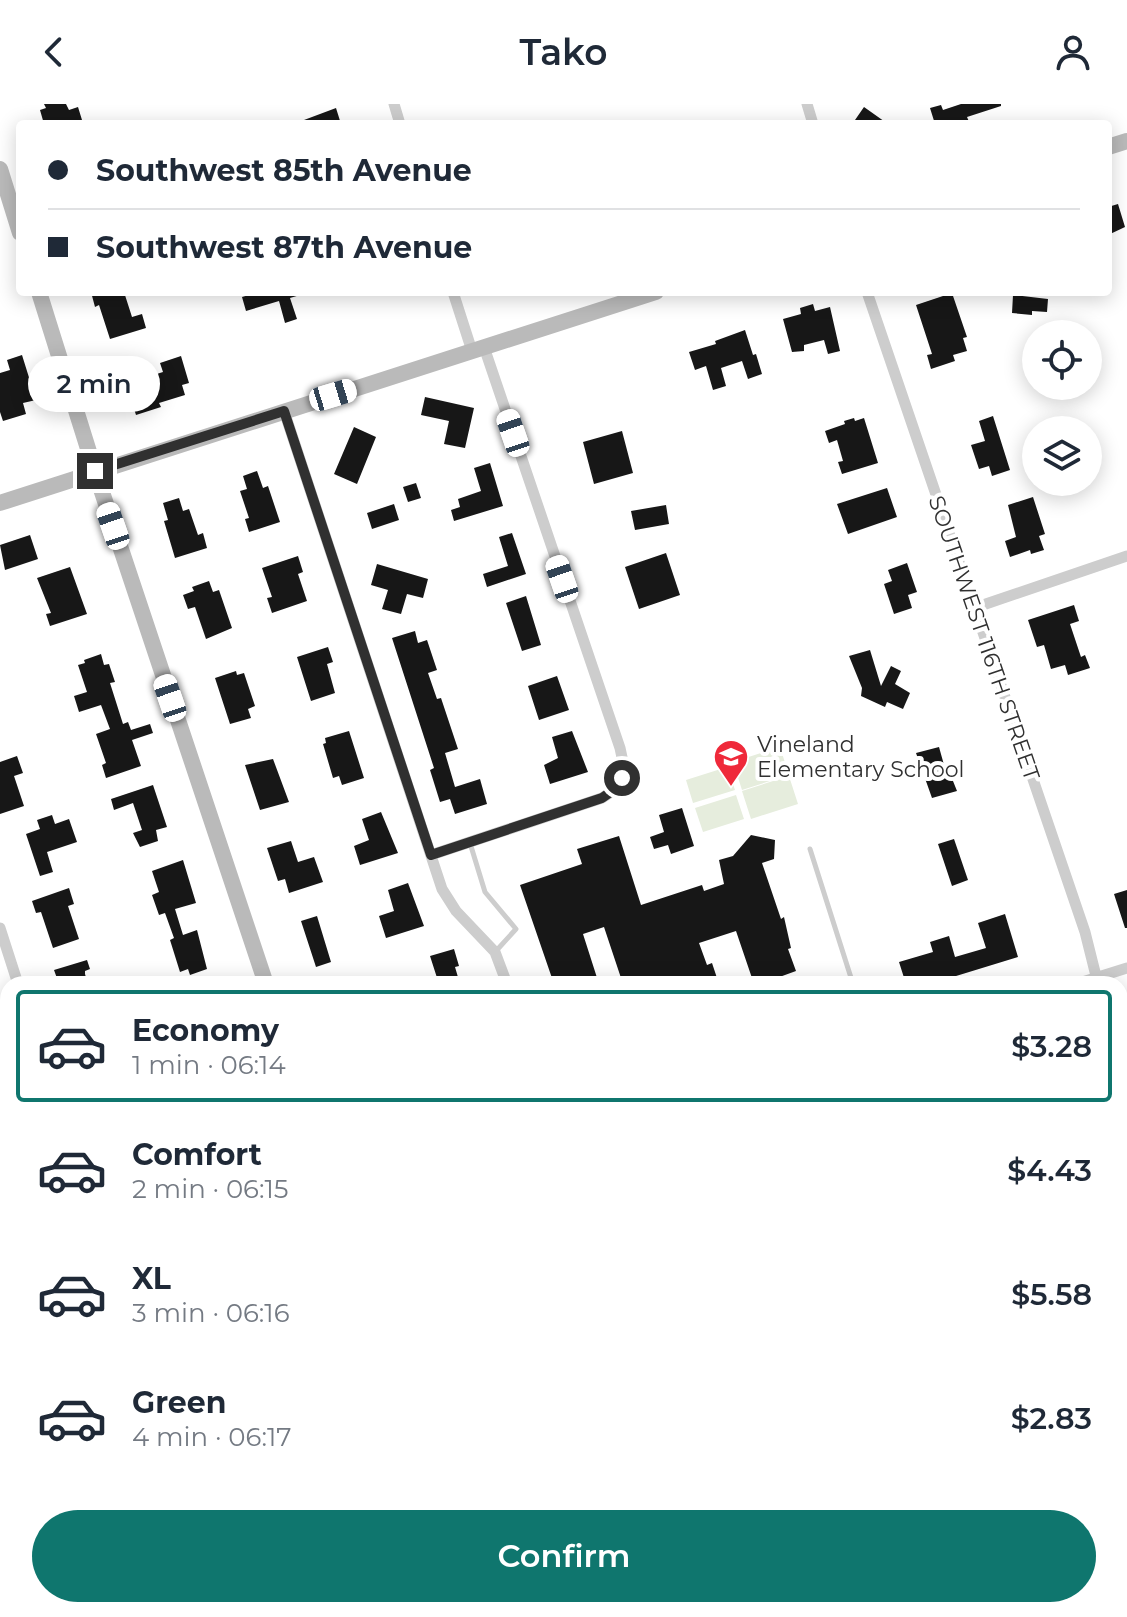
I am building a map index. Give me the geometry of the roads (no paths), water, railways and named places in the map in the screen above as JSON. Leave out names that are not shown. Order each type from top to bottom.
[{"type":"street","points":[[0,169],[16,220]]},
{"type":"street","points":[[40,296],[95,471],[263,976]]},
{"type":"street","points":[[431,855],[602,798],[615,789],[622,778],[624,764],[478,349],[455,296]]},
{"type":"street","points":[[0,503],[644,296]]},
{"type":"street","name":"SOUTHWEST 116TH STREET","points":[[868,296],[1085,932],[1096,976]]},
{"type":"street","points":[[284,411],[447,900],[495,952],[504,976]]},
{"type":"street","points":[[974,608],[1127,556]]},
{"type":"street","points":[[0,928],[15,976]]},
{"type":"street","points":[[1109,976],[1127,968]]},
{"type":"lane","points":[[469,842],[485,892],[516,929],[495,952]]},
{"type":"lane","points":[[810,849],[850,976]]},
{"type":"place","name":"Vineland Elementary School","points":[[731,788]]}]
